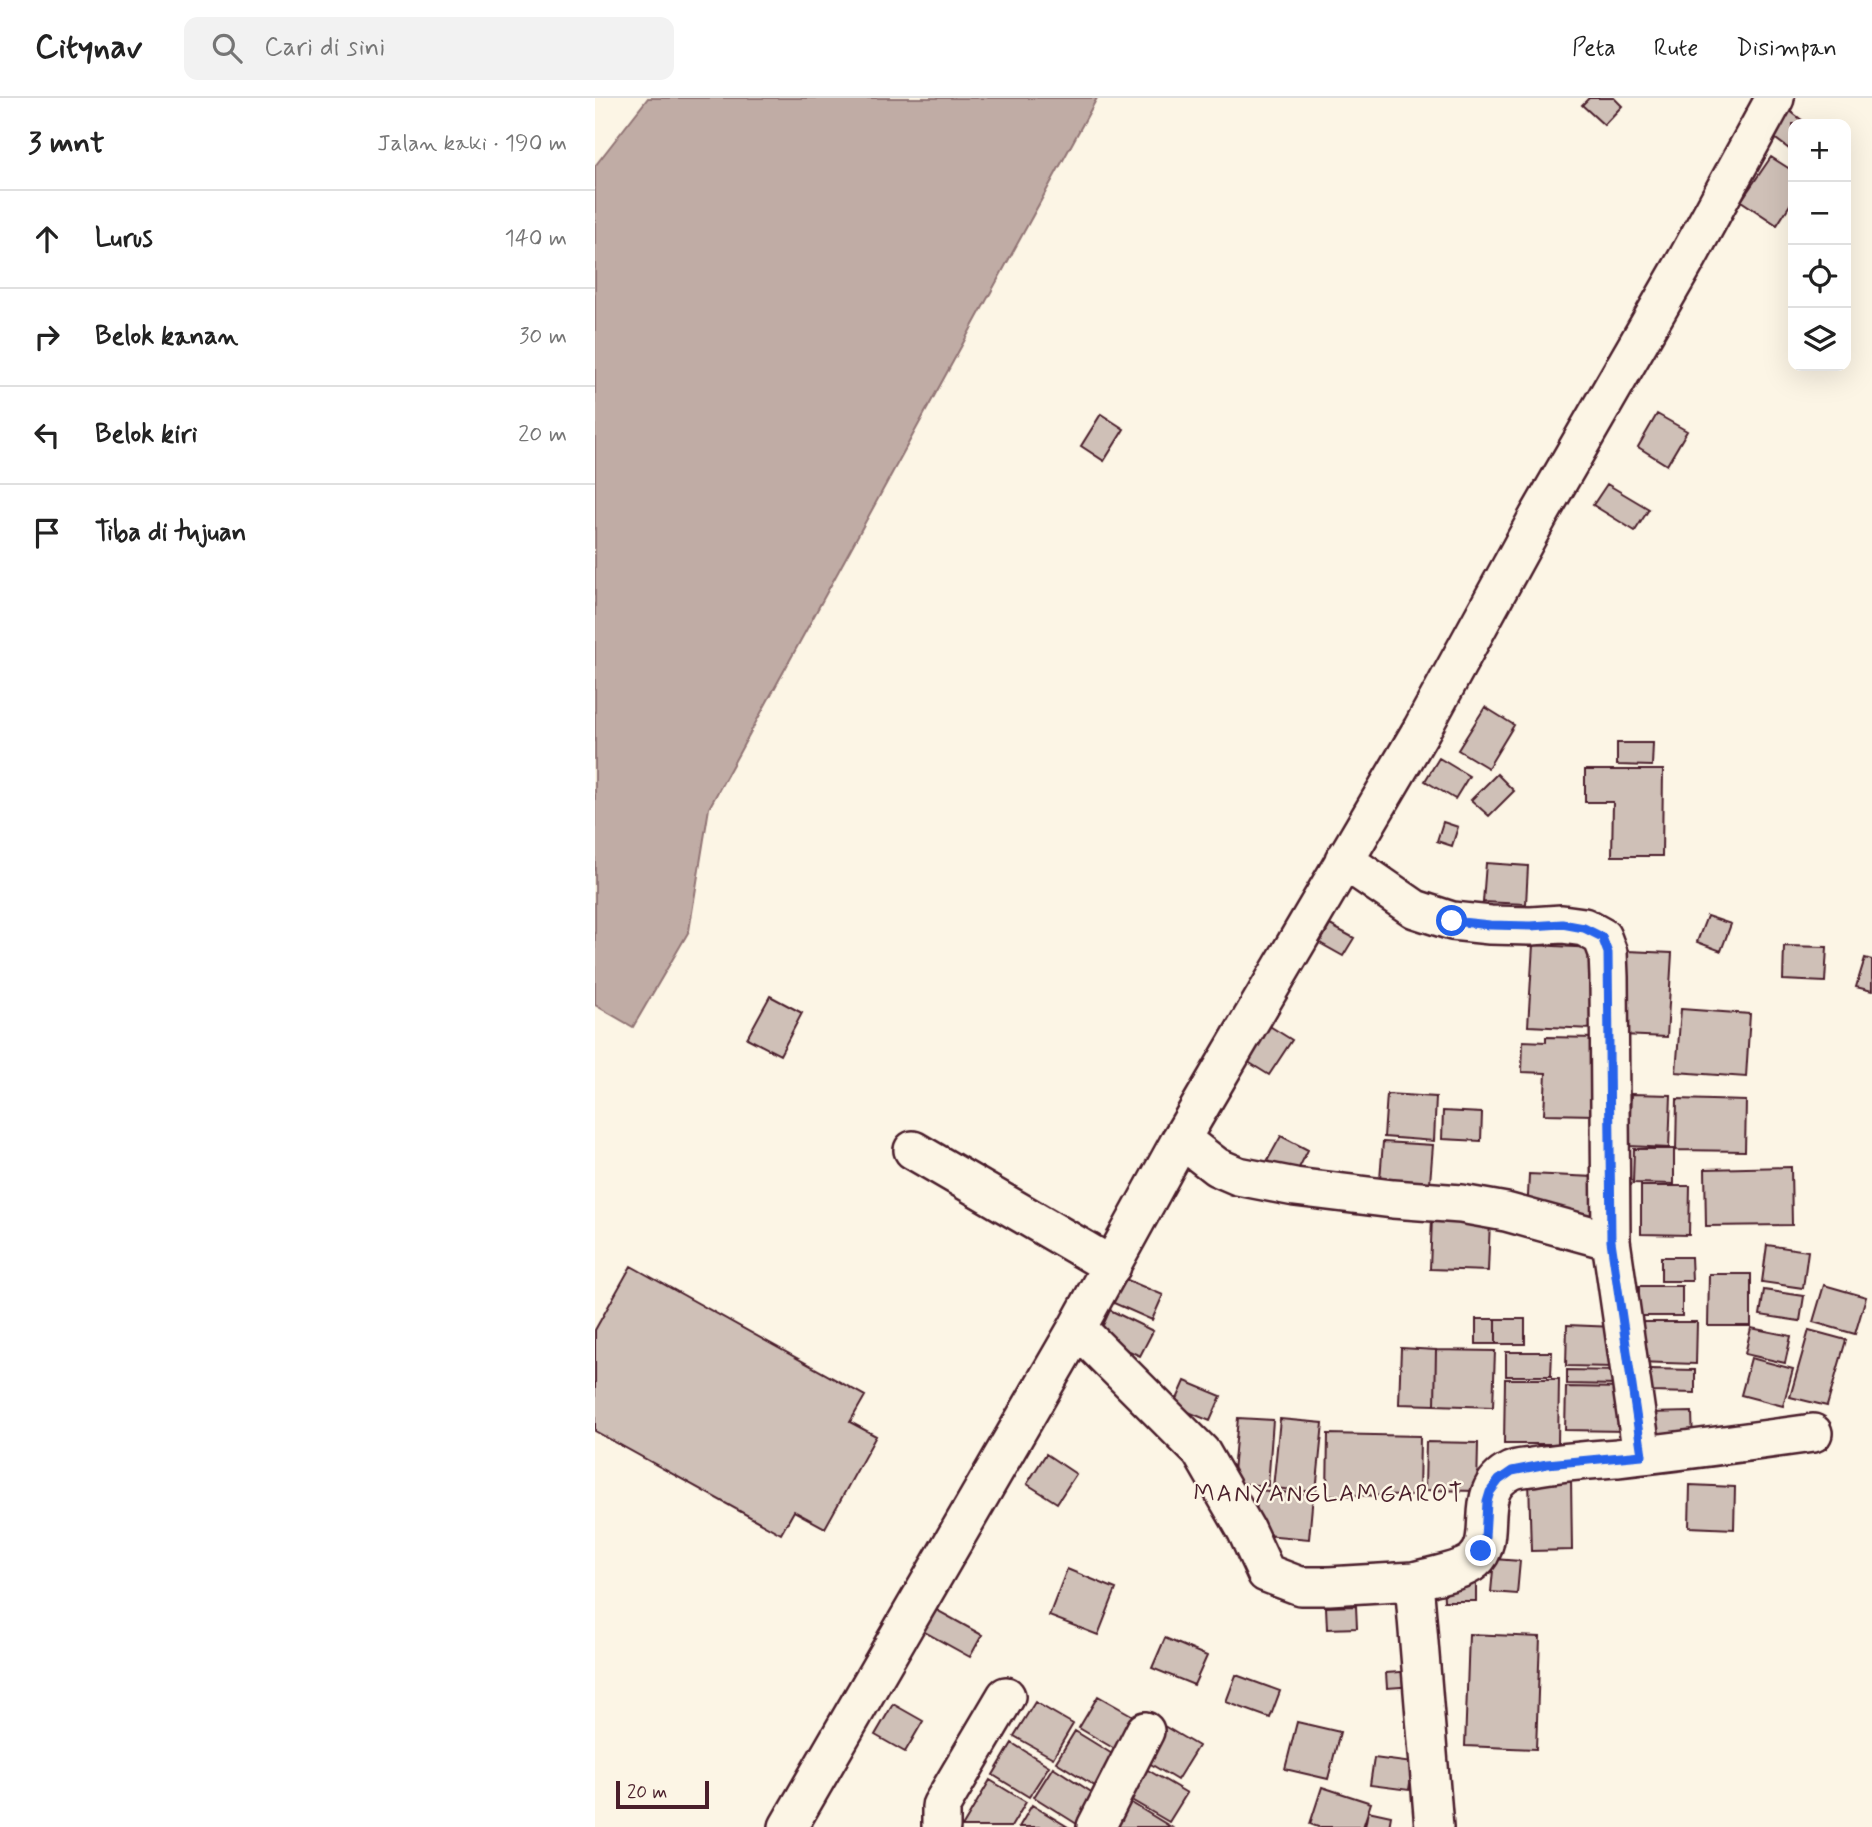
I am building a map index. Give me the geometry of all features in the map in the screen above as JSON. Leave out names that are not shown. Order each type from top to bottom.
[{"type":"street","points":[[787,1827],[1077,1328],[1181,1139],[1422,729],[1538,517],[1688,257],[1775,98]]},
{"type":"street","points":[[1344,860],[1415,909],[1452,921],[1490,925],[1562,924],[1584,928],[1602,937],[1608,953],[1609,977],[1611,1241],[1642,1455]]},
{"type":"street","points":[[1181,1139],[1217,1167],[1238,1176],[1295,1187],[1461,1204],[1506,1212],[1611,1241]]},
{"type":"street","points":[[913,1150],[1112,1266]]},
{"type":"street","points":[[1077,1328],[1201,1452],[1247,1530],[1266,1573],[1300,1586],[1414,1581],[1466,1566],[1476,1560],[1481,1551],[1490,1492],[1499,1480],[1512,1471],[1547,1464],[1814,1433]]},
{"type":"street","points":[[1414,1581],[1434,1827]]},
{"type":"street","points":[[941,1827],[941,1806],[1006,1696]]},
{"type":"street","points":[[1096,1827],[1145,1731]]},
{"type":"shaded area","points":[[648,98],[1097,98],[709,808],[689,931],[633,1027],[595,1005],[595,166]]},
{"type":"building","points":[[1589,98],[1614,98],[1622,106],[1604,125],[1582,105]]},
{"type":"building","points":[[1790,111],[1800,119],[1788,119],[1788,148],[1772,136]]},
{"type":"building","points":[[1771,157],[1788,168],[1788,208],[1777,225],[1741,201]]},
{"type":"building","points":[[1101,414],[1124,429],[1104,461],[1081,446]]},
{"type":"building","points":[[1657,414],[1687,431],[1667,465],[1638,447]]},
{"type":"building","points":[[1607,484],[1649,509],[1635,531],[1593,505]]},
{"type":"building","points":[[1485,707],[1514,725],[1488,768],[1458,750]]},
{"type":"building","points":[[1617,743],[1653,743],[1652,766],[1617,765]]},
{"type":"building","points":[[1439,758],[1469,776],[1455,799],[1425,781]]},
{"type":"building","points":[[1585,770],[1663,770],[1662,856],[1612,856],[1613,802],[1585,802]]},
{"type":"building","points":[[1497,774],[1514,791],[1489,816],[1471,800]]},
{"type":"building","points":[[1443,822],[1458,827],[1452,846],[1437,841]]},
{"type":"building","points":[[1486,863],[1528,866],[1526,904],[1483,902]]},
{"type":"building","points":[[1707,916],[1731,924],[1721,951],[1697,942]]},
{"type":"building","points":[[1330,925],[1354,938],[1343,956],[1320,943]]},
{"type":"building","points":[[1533,945],[1596,948],[1592,1029],[1528,1026]]},
{"type":"building","points":[[1784,946],[1827,947],[1825,982],[1783,980]]},
{"type":"building","points":[[1627,951],[1672,953],[1667,1037],[1622,1035]]},
{"type":"building","points":[[1865,958],[1872,960],[1872,991],[1856,987]]},
{"type":"building","points":[[770,996],[802,1013],[780,1055],[747,1038]]},
{"type":"building","points":[[1681,1009],[1750,1014],[1746,1077],[1676,1072]]},
{"type":"building","points":[[1268,1025],[1292,1040],[1269,1075],[1245,1060]]},
{"type":"building","points":[[1546,1037],[1597,1038],[1595,1115],[1544,1114],[1546,1073],[1522,1072],[1523,1041],[1546,1042]]},
{"type":"building","points":[[1387,1094],[1436,1097],[1434,1141],[1384,1137]]},
{"type":"building","points":[[1631,1094],[1671,1095],[1669,1148],[1629,1146]]},
{"type":"building","points":[[1677,1099],[1746,1101],[1745,1151],[1676,1150]]},
{"type":"building","points":[[1443,1111],[1482,1113],[1481,1141],[1442,1139]]},
{"type":"building","points":[[1281,1136],[1308,1150],[1294,1178],[1266,1163]]},
{"type":"building","points":[[1383,1142],[1433,1145],[1429,1195],[1379,1192]]},
{"type":"building","points":[[1634,1149],[1674,1149],[1674,1184],[1633,1183]]},
{"type":"building","points":[[1791,1167],[1792,1225],[1706,1226],[1705,1169]]},
{"type":"building","points":[[1529,1174],[1594,1177],[1592,1221],[1527,1218]]},
{"type":"building","points":[[1641,1186],[1690,1186],[1689,1235],[1641,1234]]},
{"type":"building","points":[[1432,1218],[1490,1220],[1488,1271],[1430,1269]]},
{"type":"building","points":[[1767,1245],[1808,1251],[1803,1288],[1762,1282]]},
{"type":"building","points":[[1661,1257],[1691,1257],[1692,1281],[1661,1281]]},
{"type":"building","points":[[631,1266],[865,1396],[850,1422],[876,1436],[825,1528],[794,1511],[781,1534],[595,1431],[595,1330]]},
{"type":"building","points":[[1709,1274],[1751,1274],[1751,1326],[1708,1326]]},
{"type":"building","points":[[1118,1276],[1163,1295],[1152,1320],[1107,1300]]},
{"type":"building","points":[[1824,1285],[1866,1297],[1855,1334],[1813,1322]]},
{"type":"building","points":[[1639,1286],[1682,1286],[1682,1316],[1639,1316]]},
{"type":"building","points":[[1764,1290],[1804,1296],[1800,1321],[1760,1315]]},
{"type":"building","points":[[1110,1310],[1153,1331],[1140,1356],[1098,1336]]},
{"type":"building","points":[[1476,1319],[1496,1319],[1496,1344],[1476,1344]]},
{"type":"building","points":[[1496,1319],[1525,1319],[1525,1344],[1496,1344]]},
{"type":"building","points":[[1637,1322],[1697,1322],[1696,1364],[1636,1362]]},
{"type":"building","points":[[1567,1325],[1615,1327],[1613,1367],[1566,1366]]},
{"type":"building","points":[[1751,1328],[1791,1336],[1785,1363],[1745,1354]]},
{"type":"building","points":[[1809,1330],[1846,1340],[1827,1406],[1790,1397]]},
{"type":"building","points":[[1401,1348],[1436,1350],[1435,1405],[1399,1404]]},
{"type":"building","points":[[1436,1350],[1495,1351],[1493,1407],[1435,1405]]},
{"type":"building","points":[[1506,1352],[1552,1352],[1551,1376],[1506,1376]]},
{"type":"building","points":[[1751,1358],[1793,1369],[1783,1406],[1741,1395]]},
{"type":"building","points":[[1650,1369],[1695,1370],[1695,1393],[1650,1392]]},
{"type":"building","points":[[1567,1370],[1619,1371],[1618,1385],[1567,1384]]},
{"type":"building","points":[[1505,1379],[1559,1379],[1558,1444],[1504,1444]]},
{"type":"building","points":[[1185,1381],[1221,1396],[1210,1421],[1174,1406]]},
{"type":"building","points":[[1566,1387],[1625,1388],[1624,1431],[1565,1430]]},
{"type":"building","points":[[1692,1412],[1693,1444],[1647,1445],[1646,1413]]},
{"type":"building","points":[[1238,1418],[1273,1420],[1268,1486],[1232,1483]]},
{"type":"building","points":[[1280,1419],[1323,1423],[1316,1492],[1273,1488]]},
{"type":"building","points":[[1328,1434],[1420,1436],[1419,1496],[1327,1495]]},
{"type":"building","points":[[1426,1442],[1478,1443],[1477,1491],[1425,1490]]},
{"type":"building","points":[[1046,1454],[1076,1474],[1057,1503],[1027,1484]]},
{"type":"building","points":[[1571,1478],[1572,1550],[1531,1551],[1529,1479]]},
{"type":"building","points":[[1690,1485],[1735,1487],[1734,1529],[1689,1527]]},
{"type":"building","points":[[1258,1490],[1313,1495],[1309,1539],[1254,1534]]},
{"type":"building","points":[[1494,1559],[1520,1561],[1517,1594],[1491,1592]]},
{"type":"building","points":[[1067,1569],[1116,1589],[1098,1635],[1049,1616]]},
{"type":"building","points":[[1443,1576],[1476,1576],[1476,1601],[1444,1601]]},
{"type":"building","points":[[1356,1606],[1357,1628],[1327,1629],[1326,1607]]},
{"type":"building","points":[[935,1609],[982,1635],[970,1657],[923,1631]]},
{"type":"building","points":[[1469,1634],[1540,1637],[1536,1749],[1465,1746]]},
{"type":"building","points":[[1165,1638],[1207,1656],[1194,1685],[1152,1668]]},
{"type":"building","points":[[1414,1671],[1415,1686],[1387,1688],[1386,1673]]},
{"type":"building","points":[[1236,1675],[1280,1691],[1270,1718],[1226,1702]]},
{"type":"building","points":[[1098,1696],[1144,1722],[1125,1755],[1079,1728]]},
{"type":"building","points":[[1035,1702],[1073,1724],[1053,1758],[1014,1736]]},
{"type":"building","points":[[893,1704],[923,1721],[905,1752],[875,1735]]},
{"type":"building","points":[[1297,1722],[1340,1732],[1328,1779],[1285,1769]]},
{"type":"building","points":[[1159,1723],[1198,1746],[1177,1780],[1139,1757]]},
{"type":"building","points":[[1075,1731],[1122,1760],[1103,1791],[1056,1762]]},
{"type":"building","points":[[1012,1743],[1049,1766],[1029,1797],[993,1775]]},
{"type":"building","points":[[1374,1758],[1413,1763],[1409,1790],[1370,1785]]},
{"type":"building","points":[[1053,1767],[1099,1797],[1080,1826],[1034,1797]]},
{"type":"building","points":[[1146,1769],[1187,1793],[1169,1822],[1128,1798]]},
{"type":"building","points":[[990,1780],[1026,1802],[1011,1827],[962,1827]]},
{"type":"building","points":[[1322,1787],[1371,1803],[1363,1827],[1318,1827],[1310,1824]]},
{"type":"building","points":[[1130,1802],[1171,1827],[1114,1827]]},
{"type":"building","points":[[1032,1805],[1068,1827],[1019,1827]]},
{"type":"building","points":[[1368,1811],[1391,1816],[1389,1827],[1365,1827]]},
{"type":"district","name":"MANYANGLAMGAROT","points":[[1329,1494]]},
{"type":"route","points":[[1452,921],[1490,925],[1562,924],[1584,928],[1602,937],[1608,953],[1611,1241],[1642,1455],[1547,1464],[1512,1471],[1499,1480],[1490,1492],[1481,1551]]}]
